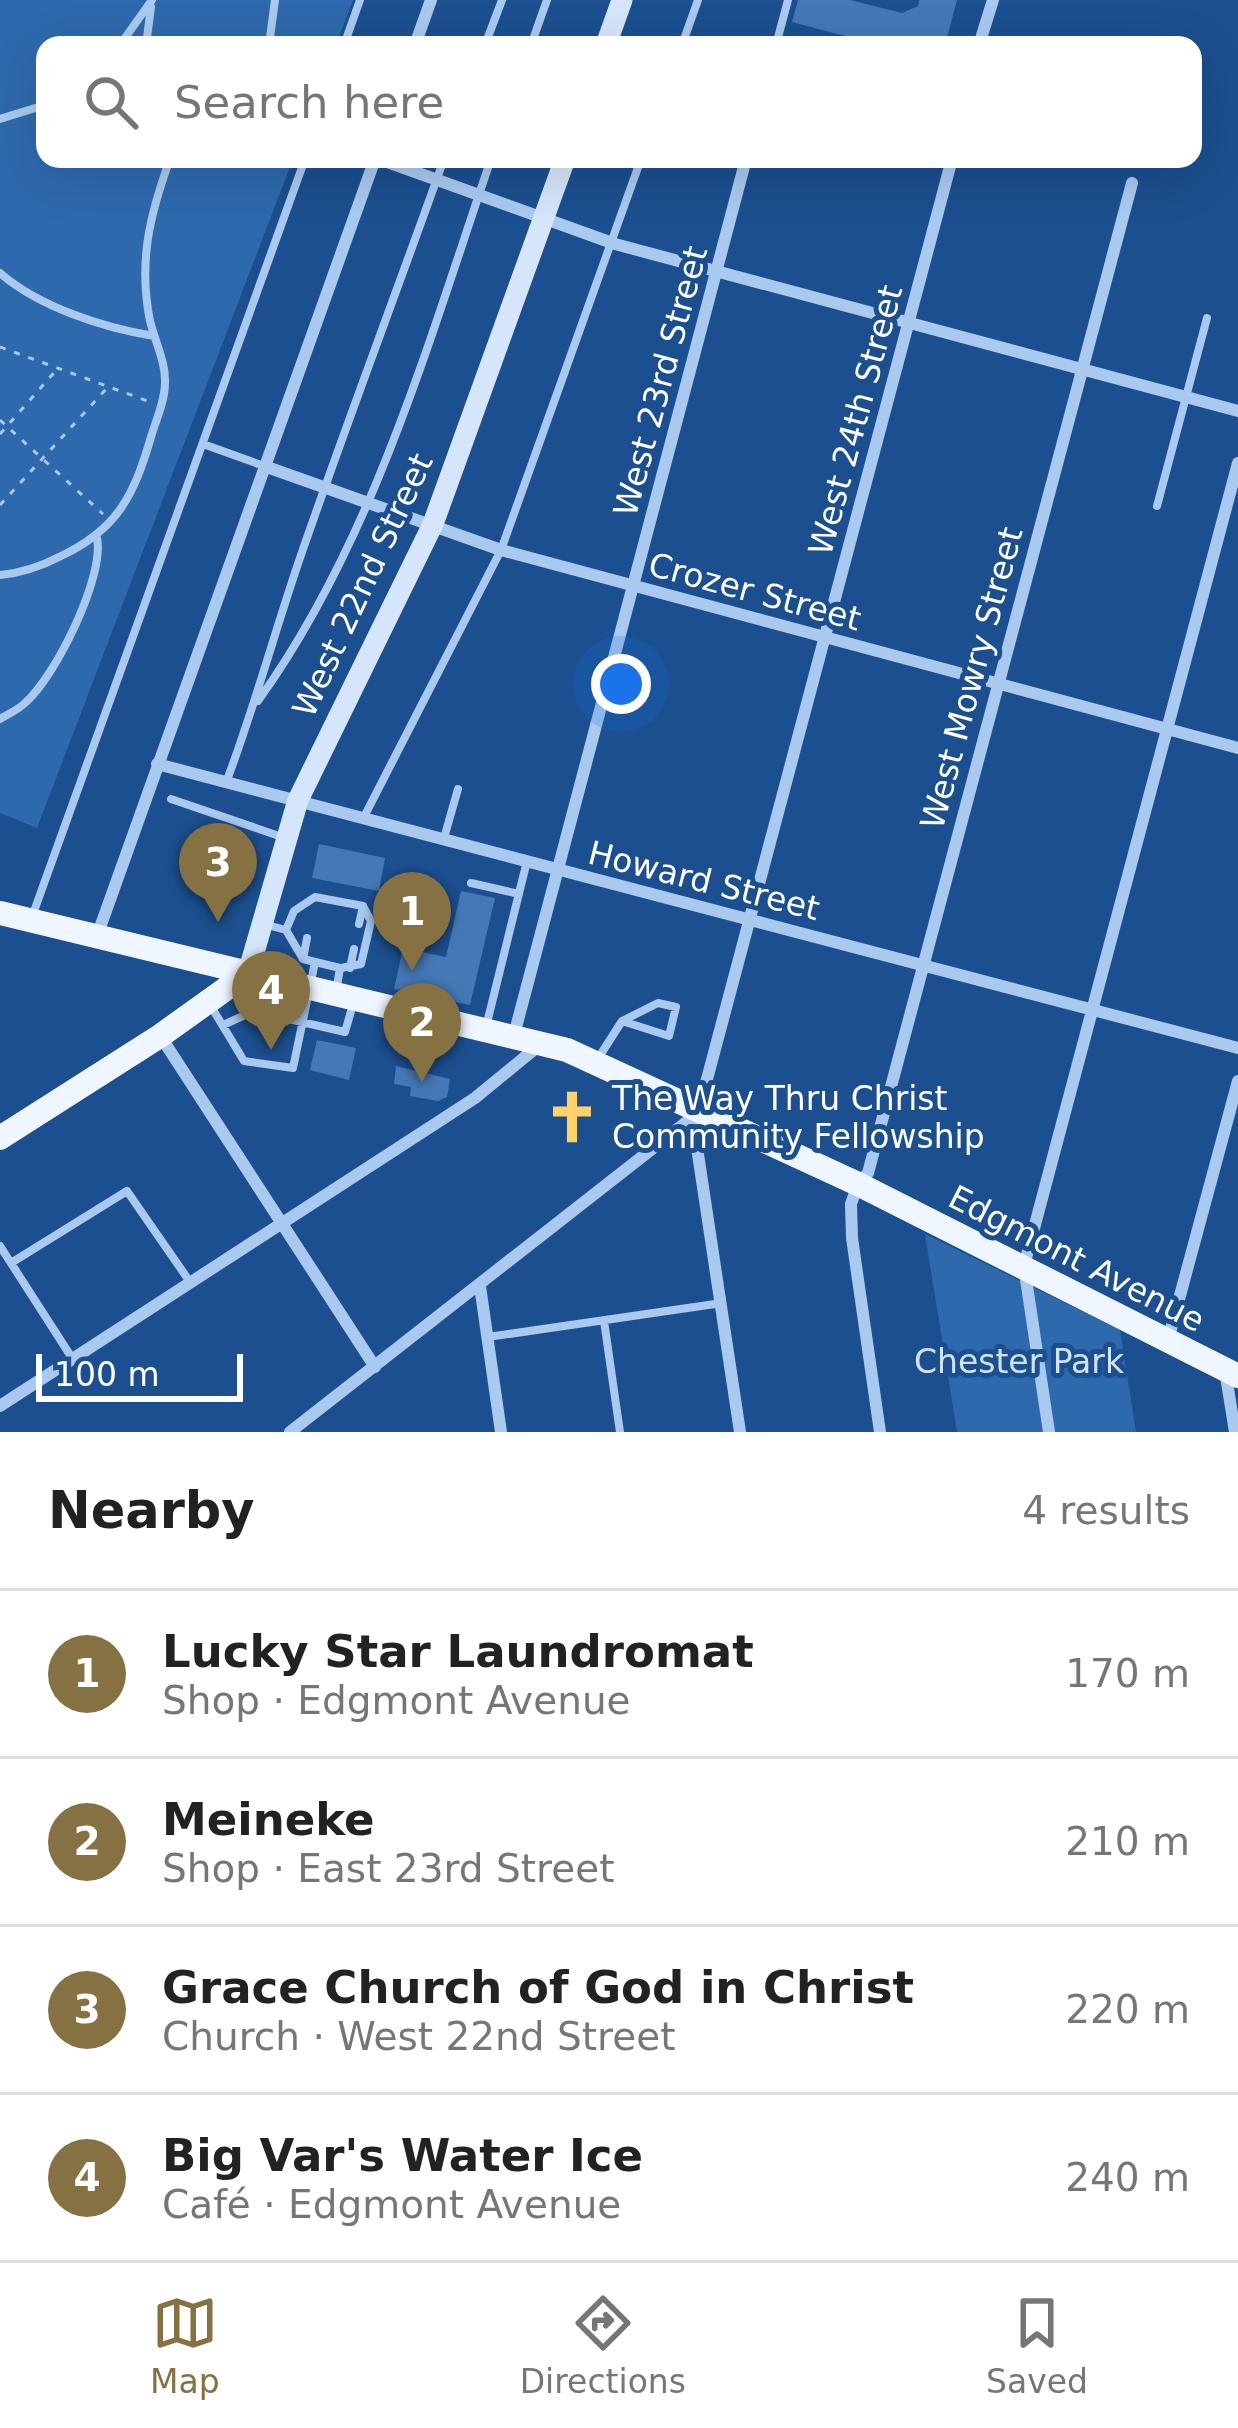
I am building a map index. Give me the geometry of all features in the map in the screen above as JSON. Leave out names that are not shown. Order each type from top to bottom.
[{"type":"main road","name":"Edgmont Avenue","points":[[0,913],[310,987],[345,982],[596,1063],[858,1184],[1231,1373]]},
{"type":"main road","points":[[170,955],[189,971],[201,1006]]},
{"type":"main road","points":[[0,1138],[160,1036],[248,973]]},
{"type":"street","points":[[418,36],[431,0]]},
{"type":"street","points":[[609,36],[622,0]]},
{"type":"street","points":[[982,36],[993,0]]},
{"type":"street","points":[[97,938],[374,168]]},
{"type":"street","points":[[404,168],[611,242],[717,273],[1238,411]]},
{"type":"street","name":"West 22nd Street","points":[[248,973],[298,800],[433,524],[563,168]]},
{"type":"street","name":"West 23rd Street","points":[[514,1035],[744,168]]},
{"type":"street","name":"West 24th Street","points":[[740,1432],[696,1142],[698,1113],[950,168]]},
{"type":"street","name":"West Mowry Street","points":[[880,1432],[851,1204],[868,1173],[1132,182]]},
{"type":"street","points":[[1049,1432],[1024,1266],[1238,463]]},
{"type":"street","name":"Crozer Street","points":[[264,466],[501,550],[1238,748]]},
{"type":"street","name":"Howard Street","points":[[157,764],[1238,1048]]},
{"type":"street","points":[[160,1036],[374,1367]]},
{"type":"street","points":[[0,1406],[475,1098],[542,1043]]},
{"type":"street","points":[[1168,1340],[1238,1081]]},
{"type":"street","points":[[290,1432],[698,1113]]},
{"type":"street","points":[[479,1286],[502,1432]]},
{"type":"street","points":[[1231,1373],[1234,1432]]},
{"type":"lane","points":[[270,36],[275,0]]},
{"type":"lane","points":[[347,36],[360,0]]},
{"type":"lane","points":[[488,36],[502,0]]},
{"type":"lane","points":[[534,36],[547,0]]},
{"type":"lane","points":[[685,36],[698,0]]},
{"type":"lane","points":[[778,36],[788,0]]},
{"type":"lane","points":[[127,36],[153,2]]},
{"type":"lane","points":[[147,36],[153,2]]},
{"type":"lane","points":[[0,119],[36,108]]},
{"type":"lane","points":[[0,574],[51,561],[97,537],[113,524],[128,500],[166,382],[145,292],[146,236],[167,168]]},
{"type":"lane","points":[[31,922],[302,168]]},
{"type":"lane","points":[[227,780],[255,706],[262,667],[441,168]]},
{"type":"lane","points":[[255,706],[288,660],[370,502],[488,168]]},
{"type":"lane","points":[[365,815],[501,550],[638,168]]},
{"type":"lane","points":[[0,273],[50,303],[154,336]]},
{"type":"lane","points":[[1157,506],[1208,319]]},
{"type":"lane","points":[[203,444],[264,466]]},
{"type":"lane","points":[[0,719],[25,704],[60,653],[96,566],[97,537]]},
{"type":"lane","points":[[444,838],[458,789]]},
{"type":"lane","points":[[171,799],[287,838]]},
{"type":"lane","points":[[485,1028],[527,861]]},
{"type":"lane","points":[[471,883],[519,894]]},
{"type":"lane","points":[[286,930],[293,911],[315,897],[363,906]]},
{"type":"lane","points":[[312,914],[315,897]]},
{"type":"lane","points":[[359,924],[363,906]]},
{"type":"lane","points":[[345,982],[361,964],[371,921],[363,906]]},
{"type":"lane","points":[[262,923],[286,930],[303,958],[345,982]]},
{"type":"lane","points":[[303,958],[307,938]]},
{"type":"lane","points":[[223,1025],[254,1011],[345,1032],[345,982],[354,949]]},
{"type":"lane","points":[[201,1006],[223,1025],[244,1061],[293,1068],[314,962]]},
{"type":"lane","points":[[596,1063],[622,1021],[658,1003],[676,1007],[669,1036],[622,1021]]},
{"type":"lane","points":[[11,1262],[127,1191],[190,1282]]},
{"type":"lane","points":[[0,1246],[73,1359]]},
{"type":"lane","points":[[488,1337],[722,1303]]},
{"type":"lane","points":[[604,1322],[620,1432]]},
{"type":"path","points":[[0,346],[161,405]]},
{"type":"path","points":[[0,434],[58,368]]},
{"type":"path","points":[[0,505],[109,386]]},
{"type":"path","points":[[0,420],[113,524]]},
{"type":"green space","points":[[0,0],[353,0],[339,36],[36,36],[36,168],[290,168],[37,828],[0,813]]},
{"type":"green space","name":"Chester Park","points":[[925,1234],[1120,1330],[1136,1432],[957,1432]]},
{"type":"building","points":[[798,0],[850,0],[902,13],[918,6],[919,0],[957,0],[947,36],[845,36],[792,22]]},
{"type":"building","points":[[319,844],[385,858],[379,891],[312,878]]},
{"type":"building","points":[[461,891],[495,898],[470,1005],[394,989],[403,948],[446,957]]},
{"type":"building","points":[[317,1040],[356,1048],[349,1080],[310,1070]]},
{"type":"building","points":[[396,1066],[450,1079],[447,1097],[438,1101],[410,1096],[411,1087],[394,1084]]},
{"type":"place","name":"Grace Church of God in Christ","points":[[218,922]]},
{"type":"place","name":"Lucky Star Laundromat","points":[[412,971]]},
{"type":"place","name":"Big Var's Water Ice","points":[[271,1050]]},
{"type":"place","name":"Meineke","points":[[422,1082]]},
{"type":"place","name":"The Way Thru Christ Community Fellowship","points":[[572,1117]]}]
